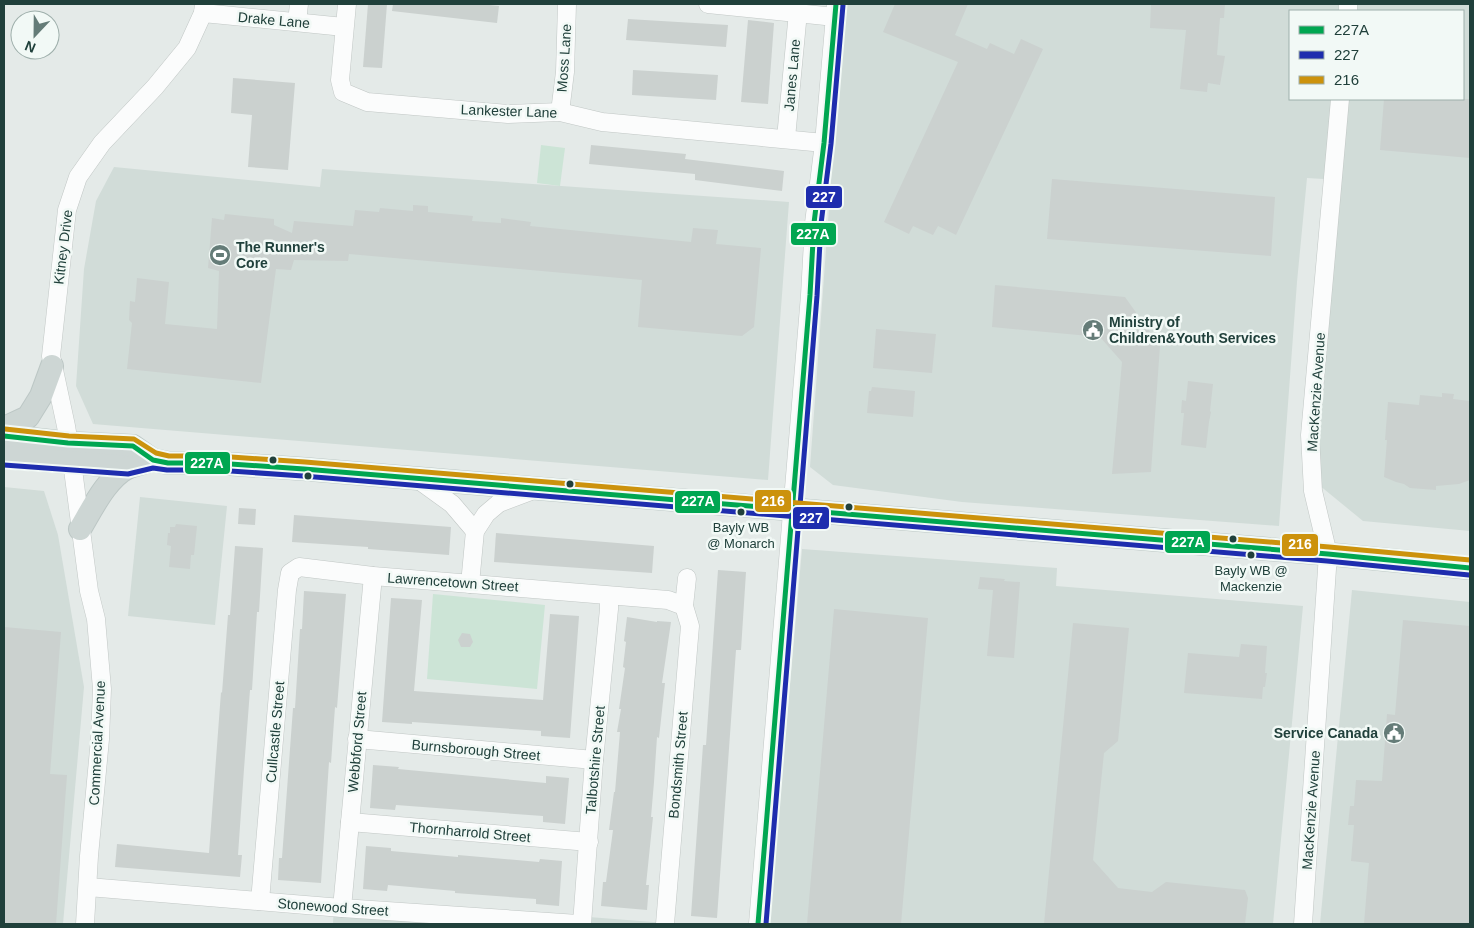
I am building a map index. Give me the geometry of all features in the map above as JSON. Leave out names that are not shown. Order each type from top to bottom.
[{"type":"main road","points":[[4,428],[28,417],[41,396],[52,366]]},
{"type":"main road","points":[[4,436],[129,468]]},
{"type":"main road","points":[[4,457],[70,453],[132,446],[153,460],[168,463],[231,464],[416,478],[1328,554],[1470,568]]},
{"type":"main road","points":[[80,529],[101,493],[122,470],[153,460]]},
{"type":"street","points":[[297,22],[299,4]]},
{"type":"street","name":"Lankester Lane","points":[[347,4],[340,80],[344,92],[367,102],[508,114],[560,112],[602,122],[824,143]]},
{"type":"street","name":"Moss Lane","points":[[560,112],[565,72],[567,4]]},
{"type":"street","points":[[708,4],[798,12],[836,10],[824,143],[814,223],[810,295],[758,924]]},
{"type":"street","name":"Drake Lane","points":[[203,9],[297,22],[344,26]]},
{"type":"street","name":"Kitney Drive","points":[[70,453],[51,356],[67,210],[78,177],[102,143],[155,87],[187,48],[203,9]]},
{"type":"street","name":"Janes Lane","points":[[786,138],[798,12]]},
{"type":"street","name":"MacKenzie Avenue","points":[[1303,924],[1328,554],[1313,490],[1310,435],[1340,100]]},
{"type":"street","name":"Commercial Avenue","points":[[70,453],[89,591],[96,619],[102,689],[100,746],[85,924]]},
{"type":"street","points":[[416,478],[452,504],[475,531]]},
{"type":"street","points":[[470,584],[475,531],[486,514],[499,504],[536,488]]},
{"type":"street","name":"Lawrencetown Street","points":[[299,567],[373,576],[609,596]]},
{"type":"street","name":"Cullcastle Street","points":[[260,901],[287,590],[290,573],[299,567]]},
{"type":"street","name":"Webbford Street","points":[[342,908],[373,576]]},
{"type":"street","name":"Bondsmith Street","points":[[664,924],[690,626],[684,606],[687,578]]},
{"type":"street","points":[[609,596],[668,600],[684,606]]},
{"type":"street","name":"Talbotshire Street","points":[[582,924],[609,596]]},
{"type":"street","name":"Burnsborough Street","points":[[357,739],[594,760]]},
{"type":"street","name":"Thornharrold Street","points":[[350,822],[589,842]]},
{"type":"street","name":"Stonewood Street","points":[[88,887],[342,908],[578,924]]},
{"type":"shaded area","points":[[844,4],[1470,4],[1470,531],[1363,521],[1319,485],[1316,443],[1340,180],[1307,178],[1297,282],[1279,526],[962,502],[833,485],[810,467]]},
{"type":"shaded area","points":[[114,167],[320,187],[322,169],[789,202],[768,480],[93,424],[76,386],[84,269],[96,201]]},
{"type":"shaded area","points":[[4,487],[44,491],[58,535],[84,687],[63,924],[4,924]]},
{"type":"shaded area","points":[[140,497],[227,506],[215,625],[128,616]]},
{"type":"shaded area","points":[[802,549],[1057,568],[1056,586],[1303,606],[1273,924],[769,924]]},
{"type":"shaded area","points":[[1352,590],[1470,602],[1470,924],[1320,924]]},
{"type":"shaded area","points":[[334,900],[471,908],[679,924],[333,924]]},
{"type":"green space","points":[[541,145],[565,148],[560,186],[537,183]]},
{"type":"green space","points":[[433,594],[545,605],[537,689],[427,679]]},
{"type":"building","points":[[368,4],[387,4],[382,68],[363,67]]},
{"type":"building","points":[[393,4],[480,4],[499,6],[497,23],[392,11]]},
{"type":"building","points":[[895,4],[968,4],[955,35],[987,49],[990,43],[1014,54],[1021,39],[1043,49],[956,235],[938,226],[933,235],[913,226],[909,234],[884,222],[958,62],[883,32]]},
{"type":"building","points":[[1151,4],[1225,4],[1224,18],[1220,18],[1217,55],[1225,56],[1220,85],[1208,83],[1207,92],[1180,89],[1186,30],[1150,28]]},
{"type":"building","points":[[628,19],[728,25],[726,47],[626,40]]},
{"type":"building","points":[[748,20],[774,23],[768,104],[741,102]]},
{"type":"building","points":[[633,70],[718,75],[716,100],[632,95]]},
{"type":"building","points":[[233,78],[295,83],[288,170],[248,167],[252,115],[231,113]]},
{"type":"building","points":[[1470,99],[1470,158],[1380,150],[1384,100]]},
{"type":"building","points":[[591,145],[686,154],[685,159],[784,171],[782,191],[695,180],[695,174],[589,164]]},
{"type":"building","points":[[1052,179],[1275,197],[1271,256],[1047,239]]},
{"type":"building","points":[[413,205],[428,206],[428,212],[473,216],[472,221],[501,223],[501,218],[531,222],[530,226],[691,242],[693,228],[718,230],[716,244],[761,248],[754,327],[742,336],[638,327],[642,280],[349,254],[348,261],[294,260],[291,270],[276,269],[261,383],[127,369],[132,323],[129,320],[130,301],[135,302],[137,278],[169,282],[165,324],[217,329],[219,271],[208,268],[212,218],[224,220],[225,214],[274,219],[274,225],[292,233],[294,221],[353,226],[355,210],[379,212],[380,208],[413,211]]},
{"type":"building","points":[[995,285],[1125,297],[1160,346],[1151,472],[1112,474],[1122,362],[1100,337],[992,327]]},
{"type":"building","points":[[876,329],[936,334],[932,373],[873,368]]},
{"type":"building","points":[[1188,381],[1213,384],[1206,448],[1181,445],[1184,413],[1181,413],[1182,400],[1186,401]]},
{"type":"building","points":[[872,387],[915,391],[913,417],[867,413],[869,391],[871,391]]},
{"type":"building","points":[[1442,393],[1454,394],[1453,399],[1470,401],[1470,480],[1459,484],[1436,486],[1436,490],[1410,488],[1384,477],[1388,402],[1419,405],[1420,395],[1442,397]]},
{"type":"building","points":[[239,508],[256,509],[255,525],[238,524]]},
{"type":"building","points":[[294,515],[451,527],[449,555],[292,542]]},
{"type":"building","points":[[176,524],[197,526],[194,555],[191,555],[190,569],[169,567],[171,546],[167,545],[168,533],[170,533],[170,527],[175,527]]},
{"type":"building","points":[[496,533],[654,546],[652,573],[494,562]]},
{"type":"building","points":[[235,546],[263,548],[244,769],[238,855],[242,855],[240,877],[115,867],[117,844],[209,853],[221,692],[228,615],[230,615]]},
{"type":"building","points":[[718,570],[746,572],[741,650],[736,650],[717,918],[691,916],[703,745],[706,745]]},
{"type":"building","points":[[980,577],[1020,582],[1014,658],[987,656],[993,590],[978,589]]},
{"type":"building","points":[[304,591],[346,594],[337,708],[335,707],[331,763],[329,762],[321,883],[278,880],[279,858],[282,858]]},
{"type":"building","points":[[391,598],[422,600],[414,691],[543,700],[550,614],[579,616],[570,738],[541,736],[541,731],[412,722],[412,724],[382,722]]},
{"type":"building","points":[[834,609],[928,618],[901,924],[807,924]]},
{"type":"building","points":[[627,617],[657,622],[671,622],[662,683],[665,683],[659,738],[657,737],[651,817],[653,817],[646,885],[649,885],[647,910],[601,906],[603,882],[606,882],[613,830],[609,830],[615,792],[620,732],[617,732],[625,668],[623,667],[626,642],[624,641]]},
{"type":"building","points":[[1403,620],[1470,626],[1470,924],[1364,924],[1369,863],[1351,861],[1354,825],[1348,825],[1350,806],[1354,806],[1356,780],[1382,781],[1387,714],[1395,715]]},
{"type":"building","points":[[1073,623],[1129,628],[1118,741],[1104,753],[1093,860],[1118,888],[1152,892],[1166,882],[1245,890],[1248,898],[1245,924],[1044,924]]},
{"type":"building","points":[[4,627],[61,632],[50,774],[67,775],[56,924],[4,924]]},
{"type":"building","points":[[462,633],[470,634],[473,642],[470,647],[461,647],[458,640]]},
{"type":"building","points":[[1241,644],[1267,646],[1265,673],[1267,673],[1262,699],[1184,693],[1188,653],[1239,657]]},
{"type":"building","points":[[373,765],[546,783],[546,776],[569,778],[565,824],[543,822],[543,816],[396,805],[395,810],[370,808]]},
{"type":"building","points":[[366,846],[391,848],[391,851],[458,857],[458,855],[539,862],[540,859],[562,861],[559,906],[536,904],[536,899],[455,893],[455,891],[388,885],[387,891],[363,889]]},
{"type":"transit line","name":"227A","points":[[758,924],[810,295],[814,223],[824,143],[836,4]]},
{"type":"transit line","name":"227","points":[[766,924],[817,296],[821,224],[831,144],[843,5]]},
{"type":"transit line","name":"216","points":[[5,429],[69,436],[134,439],[156,453],[169,456],[217,456],[305,462],[1470,560]]},
{"type":"transit line","name":"227A","points":[[4,436],[68,443],[133,446],[153,460],[168,463],[216,463],[304,469],[1328,554],[1470,568]]},
{"type":"transit line","name":"227","points":[[4,465],[128,474],[153,468],[303,476],[1327,561],[1469,575]]},
{"type":"place","name":"The Runner's Core","points":[[220,255]]},
{"type":"place","name":"Ministry of Children&Youth Services","points":[[1093,330]]},
{"type":"place","name":"Bayly WB @ Monarch","points":[[741,512]]},
{"type":"place","name":"Bayly WB @ Mackenzie","points":[[1251,555]]},
{"type":"place","name":"Service Canada","points":[[1394,733]]}]
